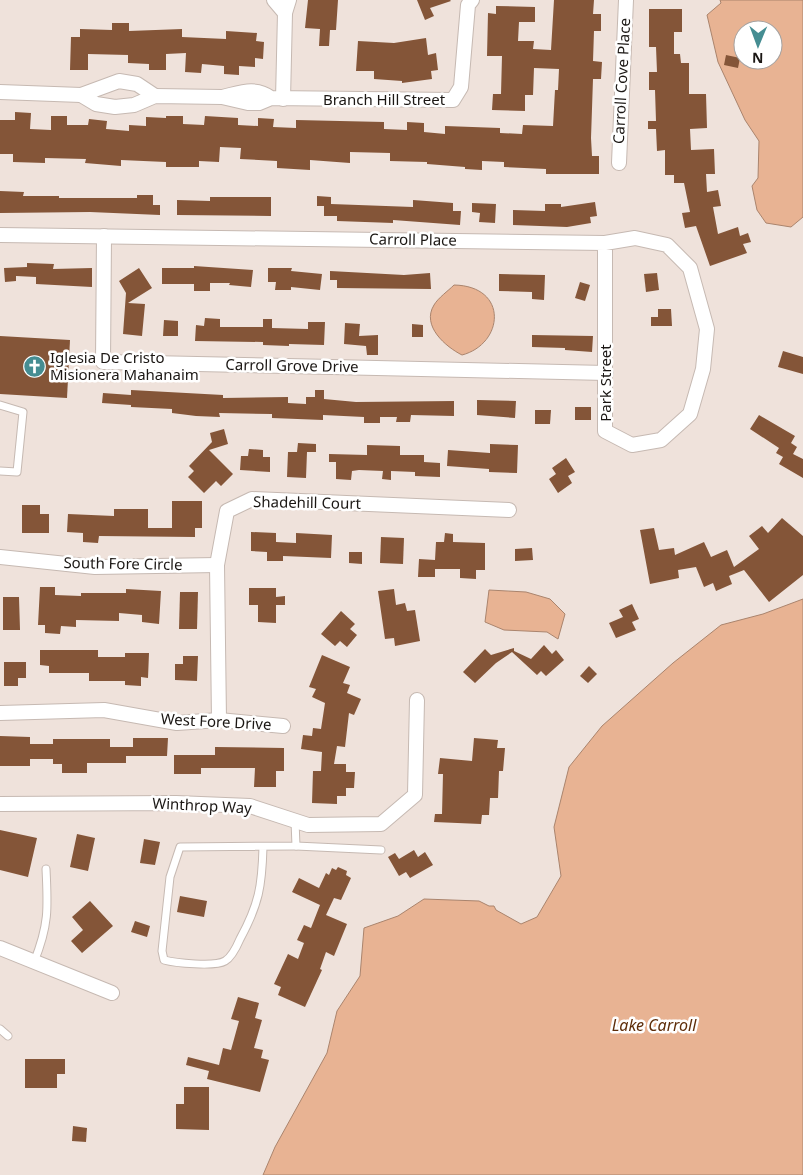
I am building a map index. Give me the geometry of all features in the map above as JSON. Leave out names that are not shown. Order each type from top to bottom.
[{"type":"street","points":[[274,0],[287,7],[277,98]]},
{"type":"street","name":"Branch Hill Street","points":[[81,95],[96,104],[115,107],[134,105],[155,96],[222,97],[252,90],[277,98],[453,100],[462,88],[468,6],[472,0]]},
{"type":"street","name":"Carroll Cove Place","points":[[619,163],[626,0]]},
{"type":"street","name":"Branch Hill Street","points":[[0,92],[81,95],[119,81],[137,84],[155,96]]},
{"type":"street","name":"Carroll Place","points":[[0,235],[605,243],[635,238],[667,245],[690,268],[707,329],[703,369],[697,390]]},
{"type":"street","name":"Carroll Grove Drive","points":[[104,236],[103,362],[606,373]]},
{"type":"street","name":"Park Street","points":[[605,243],[605,431],[632,445],[661,440],[690,414],[697,390]]},
{"type":"street","name":"Shadehill Court","points":[[218,720],[217,565],[226,511],[252,499],[509,510]]},
{"type":"street","name":"South Fore Circle","points":[[0,557],[95,567],[217,565]]},
{"type":"street","name":"Winthrop Way","points":[[0,804],[176,803],[250,806],[308,825],[381,824],[415,796],[417,700]]},
{"type":"street","name":"West Fore Drive","points":[[0,713],[104,710],[177,723],[218,720],[283,726]]},
{"type":"street","points":[[0,948],[112,993]]},
{"type":"lane","points":[[0,405],[23,412],[17,472],[0,471]]},
{"type":"lane","points":[[295,821],[296,846]]},
{"type":"lane","points":[[264,847],[259,901],[243,934],[225,961],[212,964],[164,960],[162,951],[170,877],[180,846],[296,846],[381,850]]},
{"type":"lane","points":[[34,962],[44,935],[48,908],[46,869]]},
{"type":"lane","points":[[0,1029],[8,1036]]},
{"type":"water","points":[[720,0],[803,0],[803,217],[791,227],[766,223],[757,210],[752,186],[758,178],[759,141],[745,120],[718,62],[707,15],[721,3]]},
{"type":"water","points":[[454,285],[472,288],[484,295],[492,305],[494,316],[492,328],[486,340],[476,349],[462,355],[449,347],[437,335],[431,321],[434,305]]},
{"type":"water","points":[[489,590],[526,592],[550,599],[565,614],[558,639],[547,632],[504,630],[485,622]]},
{"type":"water","name":"Lake Carroll","points":[[803,599],[803,1175],[263,1175],[275,1147],[327,1053],[337,1011],[360,976],[364,928],[398,916],[424,899],[479,901],[489,906],[494,906],[496,910],[521,924],[537,917],[561,876],[554,827],[569,767],[602,726],[673,663],[721,625],[763,614]]},
{"type":"building","points":[[308,0],[338,0],[336,30],[330,30],[329,46],[319,46],[320,29],[305,28]]},
{"type":"building","points":[[417,0],[451,1],[430,8],[434,16],[425,20]]},
{"type":"building","points":[[554,0],[594,0],[593,14],[601,14],[601,31],[594,31],[593,61],[602,62],[601,79],[593,79],[591,138],[592,156],[599,156],[599,174],[546,174],[546,169],[504,167],[504,162],[482,161],[482,170],[465,169],[465,167],[427,164],[427,162],[390,161],[390,153],[350,152],[350,163],[310,160],[310,170],[277,168],[277,161],[240,159],[241,148],[220,147],[219,162],[199,161],[199,167],[166,167],[166,162],[121,160],[121,166],[85,163],[86,159],[45,158],[45,163],[13,162],[13,154],[0,154],[0,120],[15,120],[15,112],[31,113],[30,129],[51,130],[51,116],[67,116],[67,125],[88,125],[89,119],[107,121],[106,129],[129,131],[129,125],[146,126],[146,117],[166,118],[166,116],[183,116],[183,124],[204,125],[205,116],[238,118],[238,125],[258,126],[258,118],[274,119],[273,127],[296,128],[296,120],[384,122],[384,129],[407,130],[407,122],[424,123],[424,132],[445,134],[445,126],[500,128],[500,133],[522,134],[523,125],[553,126],[555,90],[558,90],[559,69],[534,68],[533,95],[525,95],[525,111],[492,110],[493,94],[501,94],[502,56],[487,56],[488,13],[496,14],[496,6],[535,7],[535,22],[519,22],[518,41],[534,41],[533,49],[551,50]]},
{"type":"building","points":[[649,9],[682,9],[682,32],[674,32],[674,54],[680,54],[681,63],[689,63],[689,94],[706,94],[707,128],[690,129],[691,150],[714,149],[715,174],[706,174],[707,192],[718,190],[721,206],[713,207],[718,234],[738,227],[740,236],[748,233],[751,242],[743,244],[747,253],[710,266],[696,226],[685,228],[682,213],[690,212],[684,183],[674,183],[674,175],[665,175],[665,150],[657,151],[656,129],[648,129],[648,121],[656,121],[655,90],[649,90],[649,72],[657,72],[656,47],[649,47]]},
{"type":"building","points":[[112,23],[129,23],[129,31],[182,29],[182,37],[226,39],[226,31],[257,33],[256,41],[264,42],[263,59],[255,58],[255,67],[239,66],[239,75],[224,74],[224,66],[202,64],[201,73],[185,72],[186,53],[166,54],[166,70],[149,70],[149,64],[128,63],[128,55],[88,54],[88,70],[70,70],[71,37],[80,37],[80,29],[112,30]]},
{"type":"building","points":[[426,38],[428,55],[436,53],[438,70],[431,71],[432,79],[402,83],[402,81],[374,79],[374,71],[356,71],[358,41],[394,43]]},
{"type":"building","points":[[726,55],[733,56],[733,67],[724,65]]},
{"type":"building","points":[[0,191],[24,192],[23,196],[59,196],[59,198],[137,198],[137,195],[153,195],[153,205],[160,205],[160,215],[90,212],[0,213]]},
{"type":"building","points":[[317,196],[331,197],[331,204],[413,207],[413,200],[453,203],[453,211],[461,211],[460,225],[393,220],[393,223],[337,221],[337,216],[324,216],[324,206],[317,206]]},
{"type":"building","points":[[210,197],[271,197],[271,216],[177,215],[177,200],[210,201]]},
{"type":"building","points":[[595,202],[597,216],[590,217],[591,223],[567,227],[513,225],[513,210],[545,211],[545,204],[561,204],[561,207]]},
{"type":"building","points":[[472,203],[496,204],[495,223],[479,222],[480,213],[472,212]]},
{"type":"building","points":[[27,263],[54,264],[53,269],[92,268],[92,287],[36,284],[36,277],[16,276],[16,281],[5,282],[4,268],[27,267]]},
{"type":"building","points":[[194,266],[253,270],[251,287],[229,285],[230,283],[210,283],[210,291],[194,291],[194,284],[162,284],[162,268],[194,268]]},
{"type":"building","points":[[139,268],[152,288],[128,303],[145,304],[142,336],[123,334],[126,293],[119,281]]},
{"type":"building","points":[[268,268],[292,268],[291,271],[322,274],[320,290],[291,287],[291,290],[275,290],[276,282],[268,282]]},
{"type":"building","points":[[330,271],[404,275],[430,273],[431,289],[337,288],[337,280],[330,280]]},
{"type":"building","points":[[657,273],[659,290],[646,292],[644,274]]},
{"type":"building","points":[[499,274],[545,275],[544,300],[532,299],[532,292],[499,291]]},
{"type":"building","points":[[580,282],[590,285],[585,301],[575,298]]},
{"type":"building","points":[[658,309],[671,309],[672,326],[651,326],[651,317],[658,317]]},
{"type":"building","points":[[205,318],[220,319],[220,327],[263,327],[263,319],[272,319],[272,328],[308,329],[308,322],[325,322],[324,345],[289,344],[289,346],[263,345],[263,342],[195,341],[196,325],[204,326]]},
{"type":"building","points":[[164,320],[178,321],[178,336],[163,336]]},
{"type":"building","points":[[345,323],[360,324],[359,336],[378,335],[378,355],[367,355],[366,346],[344,344]]},
{"type":"building","points":[[412,324],[423,325],[423,337],[412,337]]},
{"type":"building","points":[[532,335],[593,336],[592,352],[565,350],[565,348],[532,347]]},
{"type":"building","name":"Iglesia De Cristo Misionera Mahanaim","points":[[0,336],[70,340],[67,398],[0,394]]},
{"type":"building","points":[[783,351],[803,357],[803,374],[778,367]]},
{"type":"building","points":[[131,390],[223,395],[223,398],[288,397],[288,403],[306,404],[306,397],[315,397],[315,390],[324,390],[324,399],[356,402],[454,401],[454,416],[411,415],[410,422],[396,422],[397,417],[380,417],[380,423],[364,423],[364,417],[323,415],[323,420],[272,418],[272,414],[219,413],[220,417],[196,416],[172,413],[172,409],[131,407],[131,405],[102,403],[103,393],[131,395]]},
{"type":"building","points":[[477,400],[516,401],[515,418],[477,415]]},
{"type":"building","points":[[575,407],[591,407],[591,420],[575,420]]},
{"type":"building","points":[[535,410],[551,410],[550,424],[535,424]]},
{"type":"building","points":[[759,415],[795,436],[791,443],[797,447],[793,454],[803,459],[803,478],[779,464],[783,457],[776,453],[779,448],[750,429]]},
{"type":"building","points":[[224,429],[228,444],[209,450],[233,474],[221,486],[216,481],[204,493],[188,477],[194,471],[189,466],[212,442],[210,433]]},
{"type":"building","points":[[298,443],[316,444],[316,452],[307,452],[306,478],[287,477],[288,452],[297,452]]},
{"type":"building","points":[[490,444],[518,445],[517,473],[489,472],[489,469],[447,466],[448,450],[490,453]]},
{"type":"building","points":[[367,445],[400,446],[400,455],[424,455],[424,462],[440,463],[440,477],[415,476],[415,472],[391,471],[391,480],[382,479],[383,471],[359,470],[352,471],[351,480],[336,479],[336,462],[329,462],[329,454],[367,455]]},
{"type":"building","points":[[249,449],[263,450],[263,457],[270,457],[270,472],[240,470],[241,456],[248,456]]},
{"type":"building","points":[[566,458],[575,472],[568,476],[572,483],[558,493],[549,479],[556,474],[552,468]]},
{"type":"building","points":[[172,501],[202,501],[202,528],[195,528],[195,537],[99,536],[98,543],[83,542],[83,533],[67,532],[68,514],[114,516],[114,509],[148,509],[148,528],[172,528]]},
{"type":"building","points":[[22,505],[40,505],[40,514],[49,514],[49,533],[22,533]]},
{"type":"building","points":[[782,518],[803,536],[803,575],[769,602],[744,570],[729,576],[732,584],[716,591],[713,583],[704,587],[696,567],[678,570],[679,578],[650,584],[640,530],[654,528],[659,550],[674,548],[675,555],[704,542],[711,557],[727,550],[734,567],[759,549],[749,536],[762,526],[768,533]]},
{"type":"building","points":[[251,532],[276,533],[276,542],[296,543],[296,533],[332,535],[331,558],[283,556],[283,561],[267,561],[267,552],[251,551]]},
{"type":"building","points":[[445,533],[453,534],[453,542],[485,543],[485,570],[476,570],[476,579],[460,578],[460,569],[435,569],[435,577],[418,577],[419,559],[435,560],[436,542],[444,542]]},
{"type":"building","points":[[381,537],[404,538],[403,564],[380,563]]},
{"type":"building","points":[[532,548],[533,560],[515,561],[515,549]]},
{"type":"building","points":[[349,552],[362,552],[362,564],[349,563]]},
{"type":"building","points":[[40,587],[55,587],[55,595],[81,596],[81,593],[126,593],[126,589],[161,591],[159,624],[142,622],[142,615],[119,613],[119,621],[76,620],[76,627],[61,626],[60,634],[45,633],[45,625],[38,625]]},
{"type":"building","points":[[249,588],[276,588],[276,597],[285,596],[285,605],[276,605],[276,623],[258,622],[258,605],[249,605]]},
{"type":"building","points":[[394,589],[396,605],[405,603],[407,611],[415,610],[420,641],[395,646],[394,638],[385,639],[378,591]]},
{"type":"building","points":[[180,592],[198,592],[197,629],[179,629]]},
{"type":"building","points":[[3,597],[19,597],[20,630],[3,630]]},
{"type":"building","points":[[632,604],[639,619],[632,622],[636,630],[616,638],[609,623],[623,617],[619,610]]},
{"type":"building","points":[[341,611],[355,624],[350,629],[357,635],[347,647],[340,641],[335,646],[321,634]]},
{"type":"building","points":[[544,645],[552,654],[556,650],[564,660],[546,676],[541,671],[537,675],[512,652],[496,663],[475,683],[463,672],[485,649],[491,655],[514,648],[514,651],[531,659]]},
{"type":"building","points":[[40,650],[98,650],[98,657],[125,657],[125,653],[149,653],[148,678],[141,677],[141,686],[125,685],[125,681],[89,681],[89,673],[49,673],[49,666],[40,665]]},
{"type":"building","points":[[322,655],[350,667],[343,683],[350,685],[347,693],[361,699],[354,715],[349,713],[345,747],[337,746],[334,764],[346,764],[346,772],[355,772],[354,788],[346,788],[346,796],[337,796],[337,804],[312,803],[313,771],[321,771],[322,752],[301,749],[303,735],[312,736],[313,728],[321,729],[325,703],[312,697],[316,689],[309,687]]},
{"type":"building","points":[[183,656],[198,656],[197,681],[175,680],[175,664],[183,664]]},
{"type":"building","points":[[4,662],[26,662],[26,678],[18,678],[18,686],[4,686]]},
{"type":"building","points":[[589,666],[597,674],[588,683],[580,676]]},
{"type":"building","points":[[0,736],[30,737],[30,744],[53,744],[53,739],[110,739],[110,747],[133,747],[133,738],[168,738],[167,756],[126,756],[126,763],[87,763],[87,773],[62,773],[62,764],[53,764],[53,759],[30,759],[30,766],[0,766]]},
{"type":"building","points":[[474,738],[498,740],[497,748],[505,748],[503,771],[499,771],[498,798],[490,798],[489,815],[482,815],[481,824],[434,822],[435,814],[442,814],[443,774],[438,774],[440,758],[472,761]]},
{"type":"building","points":[[215,747],[284,748],[284,771],[276,771],[276,787],[254,787],[255,768],[201,768],[201,774],[174,774],[174,755],[215,755]]},
{"type":"building","points":[[0,830],[37,838],[28,877],[0,870]]},
{"type":"building","points":[[77,834],[95,838],[88,871],[70,867]]},
{"type":"building","points":[[144,839],[160,842],[155,865],[140,863]]},
{"type":"building","points":[[414,850],[418,857],[425,852],[433,865],[410,878],[406,872],[399,876],[388,857],[395,853],[399,859]]},
{"type":"building","points":[[338,867],[347,871],[346,875],[351,878],[341,900],[334,898],[326,915],[347,924],[334,956],[326,952],[320,969],[322,970],[305,1007],[278,995],[281,987],[274,984],[288,954],[298,959],[304,943],[297,940],[304,925],[311,928],[320,905],[292,892],[299,878],[319,888],[326,873],[329,875],[332,868],[336,870]]},
{"type":"building","points":[[180,896],[207,901],[204,917],[177,912]]},
{"type":"building","points":[[90,901],[113,926],[82,953],[71,941],[83,930],[72,917]]},
{"type":"building","points":[[135,921],[150,926],[147,937],[131,932]]},
{"type":"building","points":[[238,997],[259,1003],[255,1018],[262,1020],[254,1048],[263,1050],[261,1058],[269,1060],[260,1092],[207,1079],[209,1071],[186,1065],[188,1057],[219,1065],[223,1048],[231,1050],[239,1021],[231,1019]]},
{"type":"building","points":[[25,1059],[65,1059],[65,1074],[57,1074],[57,1088],[25,1088]]},
{"type":"building","points":[[184,1087],[209,1087],[209,1130],[176,1129],[176,1104],[184,1104]]},
{"type":"building","points":[[73,1126],[87,1128],[86,1142],[72,1141]]},
{"type":"place","name":"Iglesia De Cristo Misionera Mahanaim","points":[[34,367]]}]
